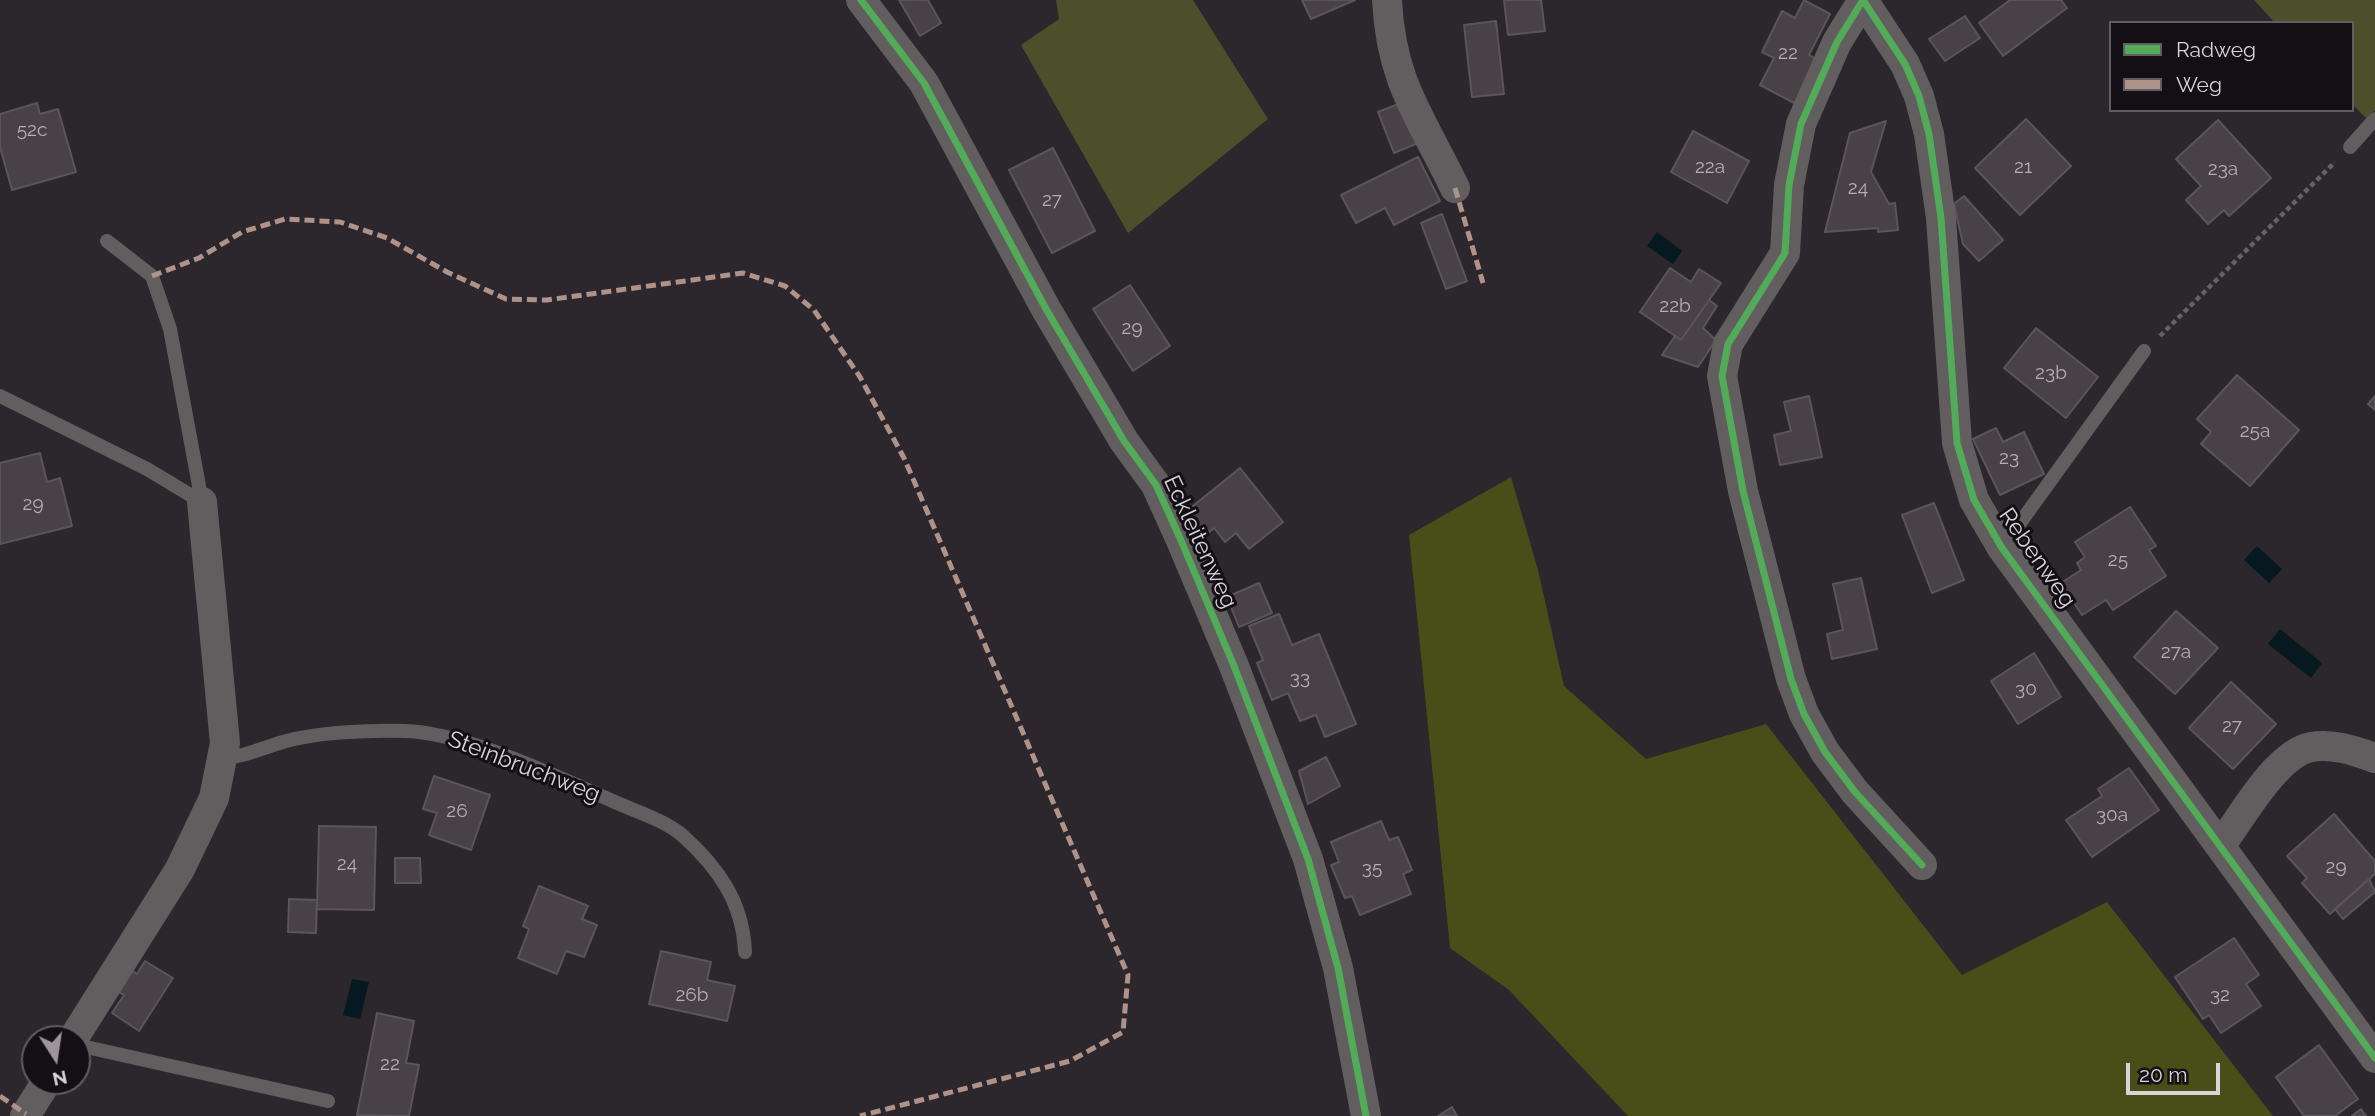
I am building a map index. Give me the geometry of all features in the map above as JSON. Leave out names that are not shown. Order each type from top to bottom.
[{"type":"street","name":"Eckleitenweg","points":[[861,0],[924,83],[1046,309],[1124,441],[1156,485],[1180,538],[1234,666],[1308,859],[1338,968],[1366,1116]]},
{"type":"street","points":[[1387,0],[1391,48],[1409,104],[1435,146],[1455,188]]},
{"type":"street","name":"Rebenweg","points":[[1922,865],[1855,792],[1825,752],[1804,714],[1791,679],[1743,492],[1722,376],[1728,344],[1785,253],[1789,185],[1801,124],[1838,41],[1863,0],[1905,64],[1919,96],[1929,134],[1941,218],[1957,443],[1974,500],[2002,548],[2375,1058]]},
{"type":"street","points":[[83,1025],[180,869],[214,798],[225,743],[202,502]]},
{"type":"street","points":[[2221,845],[2267,782],[2299,752],[2331,746],[2375,758]]},
{"type":"street","points":[[25,1116],[38,1095]]},
{"type":"lane","points":[[2350,147],[2375,119]]},
{"type":"lane","points":[[107,241],[152,276],[170,329],[202,502]]},
{"type":"lane","points":[[2002,548],[2144,351]]},
{"type":"lane","points":[[0,396],[147,469],[202,502]]},
{"type":"lane","name":"Steinbruchweg","points":[[222,758],[242,757],[285,741],[404,732],[434,734],[537,768],[679,833],[705,857],[737,904],[744,927],[745,952]]},
{"type":"lane","points":[[91,1048],[328,1101]]},
{"type":"path","points":[[2144,351],[2350,147]]},
{"type":"green space","points":[[1056,0],[1193,0],[1268,119],[1128,233],[1021,45],[1059,19]]},
{"type":"green space","points":[[2254,0],[2375,0],[2375,110],[2367,119],[2354,106],[2354,21],[2273,21]]},
{"type":"green space","points":[[1511,477],[1538,570],[1564,686],[1646,759],[1766,724],[1962,975],[2107,902],[2273,1116],[1628,1116],[1509,990],[1450,948],[1409,535]]},
{"type":"water","points":[[1657,232],[1682,251],[1673,264],[1647,246]]},
{"type":"water","points":[[2257,546],[2282,569],[2269,583],[2244,560]]},
{"type":"water","points":[[2280,629],[2322,663],[2311,678],[2268,644]]},
{"type":"water","points":[[352,979],[369,982],[360,1019],[343,1015]]},
{"type":"building","points":[[899,0],[928,0],[941,23],[920,36]]},
{"type":"building","points":[[1302,0],[1355,0],[1311,19]]},
{"type":"building","points":[[1504,0],[1541,0],[1545,31],[1508,35]]},
{"type":"building","points":[[1804,0],[1830,14],[1809,55],[1818,60],[1796,104],[1760,85],[1774,58],[1762,52],[1782,11],[1795,18]]},
{"type":"building","points":[[2010,0],[2061,0],[2067,8],[2003,56],[1979,23]]},
{"type":"building","points":[[1965,16],[1980,38],[1945,61],[1929,39]]},
{"type":"building","points":[[1496,21],[1504,94],[1472,97],[1464,25]]},
{"type":"building","points":[[37,103],[40,114],[58,109],[76,172],[12,190],[0,147],[0,114]]},
{"type":"building","points":[[1401,103],[1418,143],[1394,153],[1378,112]]},
{"type":"building","points":[[2026,119],[2071,166],[2020,215],[1975,168]]},
{"type":"building","points":[[2218,120],[2271,178],[2229,216],[2224,210],[2208,224],[2186,200],[2201,186],[2176,159]]},
{"type":"building","points":[[1886,121],[1871,172],[1889,204],[1895,203],[1898,230],[1878,232],[1878,228],[1825,232],[1850,133]]},
{"type":"building","points":[[1693,131],[1749,161],[1727,203],[1671,172]]},
{"type":"building","points":[[1053,148],[1095,231],[1052,253],[1009,170]]},
{"type":"building","points":[[1418,157],[1440,201],[1394,225],[1385,208],[1356,223],[1341,195]]},
{"type":"building","points":[[1964,196],[2003,240],[1979,261],[1963,244],[1954,204]]},
{"type":"building","points":[[1442,214],[1467,281],[1446,289],[1421,223]]},
{"type":"building","points":[[1670,268],[1691,282],[1699,269],[1721,283],[1681,340],[1640,312]]},
{"type":"building","points":[[1130,285],[1170,346],[1133,371],[1093,309]]},
{"type":"building","points":[[1709,300],[1717,306],[1703,328],[1716,340],[1698,367],[1662,355],[1675,336],[1681,340]]},
{"type":"building","points":[[2036,328],[2098,377],[2066,418],[2004,368]]},
{"type":"building","points":[[2237,375],[2299,430],[2250,486],[2201,444],[2211,432],[2197,419]]},
{"type":"building","points":[[1809,396],[1822,457],[1780,465],[1774,435],[1791,431],[1784,402]]},
{"type":"building","points":[[2375,396],[2375,410],[2368,404]]},
{"type":"building","points":[[1996,428],[2003,442],[2024,432],[2044,474],[2000,495],[1973,439]]},
{"type":"building","points":[[40,453],[47,482],[60,478],[72,526],[0,544],[0,463]]},
{"type":"building","points":[[1240,468],[1283,522],[1249,549],[1236,533],[1225,542],[1214,528],[1207,534],[1188,510]]},
{"type":"building","points":[[1934,503],[1964,580],[1932,593],[1902,515]]},
{"type":"building","points":[[2130,507],[2156,546],[2149,550],[2166,576],[2113,610],[2106,600],[2082,615],[2061,583],[2081,570],[2077,563],[2085,557],[2075,542]]},
{"type":"building","points":[[1861,578],[1877,649],[1832,659],[1827,634],[1843,630],[1833,584]]},
{"type":"building","points":[[1259,583],[1272,613],[1239,627],[1227,597]]},
{"type":"building","points":[[2176,611],[2218,648],[2175,694],[2134,657]]},
{"type":"building","points":[[1279,614],[1292,645],[1319,634],[1356,724],[1325,737],[1316,715],[1300,721],[1288,693],[1272,700],[1257,663],[1263,660],[1249,626]]},
{"type":"building","points":[[2034,653],[2061,697],[2018,724],[1991,681]]},
{"type":"building","points":[[2231,682],[2276,724],[2233,769],[2189,728]]},
{"type":"building","points":[[1326,757],[1340,786],[1308,804],[1299,771]]},
{"type":"building","points":[[2129,768],[2159,810],[2092,857],[2066,820],[2102,796],[2098,789]]},
{"type":"building","points":[[434,776],[490,795],[471,850],[429,835],[437,813],[423,809]]},
{"type":"building","points":[[2334,814],[2375,861],[2375,874],[2330,914],[2302,883],[2307,878],[2287,856]]},
{"type":"building","points":[[1381,821],[1389,840],[1398,837],[1412,870],[1403,874],[1411,894],[1360,915],[1352,896],[1345,898],[1331,865],[1339,862],[1331,842]]},
{"type":"building","points":[[319,826],[376,827],[374,910],[317,909]]},
{"type":"building","points":[[395,858],[420,858],[421,883],[395,883]]},
{"type":"building","points":[[2369,879],[2375,892],[2343,919],[2335,909]]},
{"type":"building","points":[[539,886],[588,906],[582,919],[597,925],[584,957],[566,951],[557,974],[518,958],[529,929],[523,926]]},
{"type":"building","points":[[289,899],[317,900],[316,933],[288,932]]},
{"type":"building","points":[[2234,938],[2259,975],[2246,984],[2261,1006],[2221,1033],[2209,1015],[2203,1019],[2175,977]]},
{"type":"building","points":[[661,951],[711,962],[707,980],[735,986],[727,1021],[649,1004]]},
{"type":"building","points":[[145,961],[173,978],[139,1031],[112,1013],[124,995],[117,991],[131,970],[137,974]]},
{"type":"building","points":[[377,1013],[414,1021],[406,1063],[419,1065],[409,1116],[357,1115]]},
{"type":"building","points":[[2319,1045],[2358,1099],[2335,1116],[2304,1116],[2276,1077]]},
{"type":"building","points":[[1452,1107],[1457,1116],[1438,1116]]},
{"type":"building","points":[[2361,1109],[2366,1116],[2352,1116]]},
{"type":"marked path","points":[[1455,188],[1483,283]]},
{"type":"marked path","points":[[152,276],[199,258],[242,232],[285,219],[340,222],[387,238],[447,272],[506,299],[547,300],[743,273],[785,286],[814,310],[860,377],[904,458],[1128,975],[1123,1032],[1070,1061],[860,1116]]},
{"type":"marked path","points":[[0,1096],[26,1114]]},
{"type":"cycle path","points":[[861,0],[924,83],[1046,309],[1124,441],[1156,485],[1180,538],[1234,666],[1308,859],[1338,968],[1366,1116]]},
{"type":"cycle path","points":[[1863,0],[1905,64],[1919,96],[1929,134],[1941,218],[1957,443],[1974,500],[2002,548],[2375,1058]]},
{"type":"cycle path","points":[[1863,0],[1837,42],[1801,124],[1789,185],[1785,253],[1728,344],[1722,376],[1743,491],[1791,679],[1804,714],[1825,752],[1855,792],[1922,865]]}]
